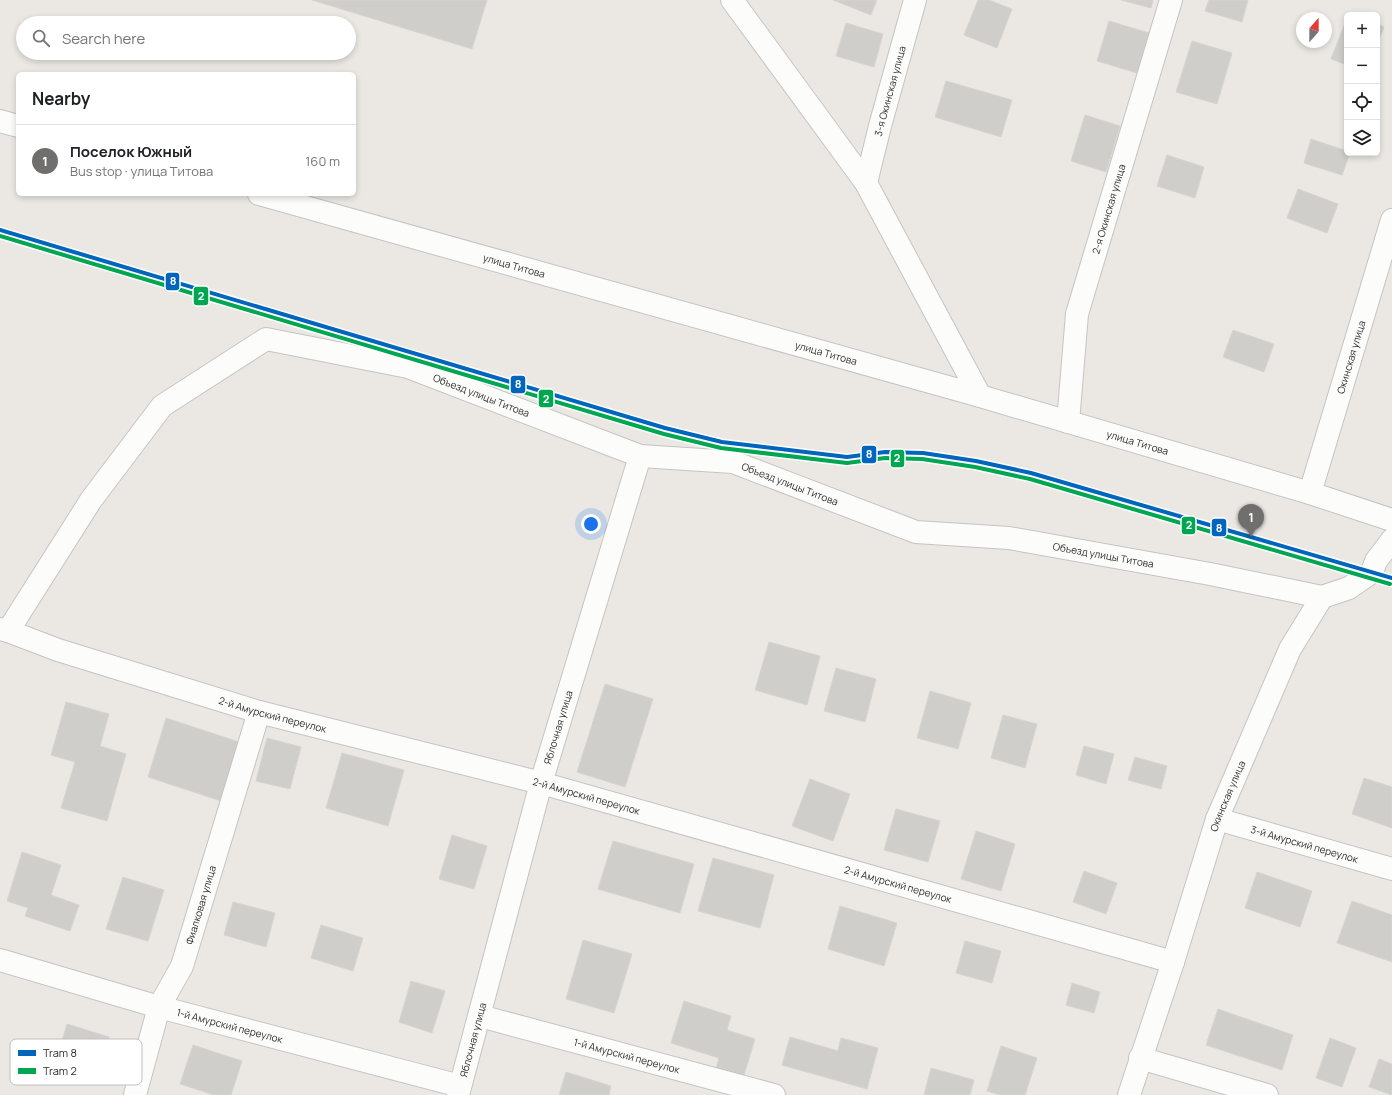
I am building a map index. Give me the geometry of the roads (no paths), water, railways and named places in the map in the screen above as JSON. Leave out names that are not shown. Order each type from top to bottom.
[{"type":"street","points":[[732,0],[866,183],[980,396]]},
{"type":"street","name":"3-я Окинская улица","points":[[866,183],[880,126],[915,0]]},
{"type":"street","name":"2-я Окинская улица","points":[[1068,422],[1077,314],[1171,0]]},
{"type":"street","points":[[0,121],[16,125]]},
{"type":"street","name":"улица Титова","points":[[266,196],[980,396],[1310,493],[1392,520]]},
{"type":"street","name":"Окинская улица","points":[[1310,493],[1392,220]]},
{"type":"street","name":"Объезд улицы Титова","points":[[4,630],[91,500],[162,406],[266,339],[408,367],[640,456],[733,462],[916,532],[1009,538],[1210,574],[1322,597]]},
{"type":"street","name":"Яблочная улица","points":[[459,1091],[541,783],[640,456]]},
{"type":"street","points":[[1322,597],[1350,588],[1372,572],[1376,561],[1392,540]]},
{"type":"street","name":"Окинская улица","points":[[1129,1095],[1173,962],[1217,819],[1290,649],[1322,597]]},
{"type":"street","name":"2-й Амурский переулок","points":[[4,630],[58,650],[259,712],[541,783],[1173,962]]},
{"type":"street","name":"Фиалковая улица","points":[[142,1067],[159,1007],[182,966],[259,712]]},
{"type":"street","name":"3-й Амурский переулок","points":[[1217,819],[1392,869]]},
{"type":"street","name":"1-й Амурский переулок","points":[[0,960],[159,1007],[459,1091]]},
{"type":"street","name":"1-й Амурский переулок","points":[[480,1016],[774,1095]]},
{"type":"street","points":[[1140,1058],[1267,1095]]},
{"type":"street","name":"Фиалковая улица","points":[[134,1095],[137,1085]]},
{"type":"tram line","name":"8","points":[[0,230],[665,428],[722,442],[847,457],[885,452],[923,453],[976,461],[1031,473],[1392,578]]},
{"type":"tram line","name":"2","points":[[0,236],[664,434],[721,448],[847,463],[885,458],[922,459],[975,467],[1030,479],[1390,584]]},
{"type":"place","name":"Поселок Южный","points":[[1251,537]]}]
